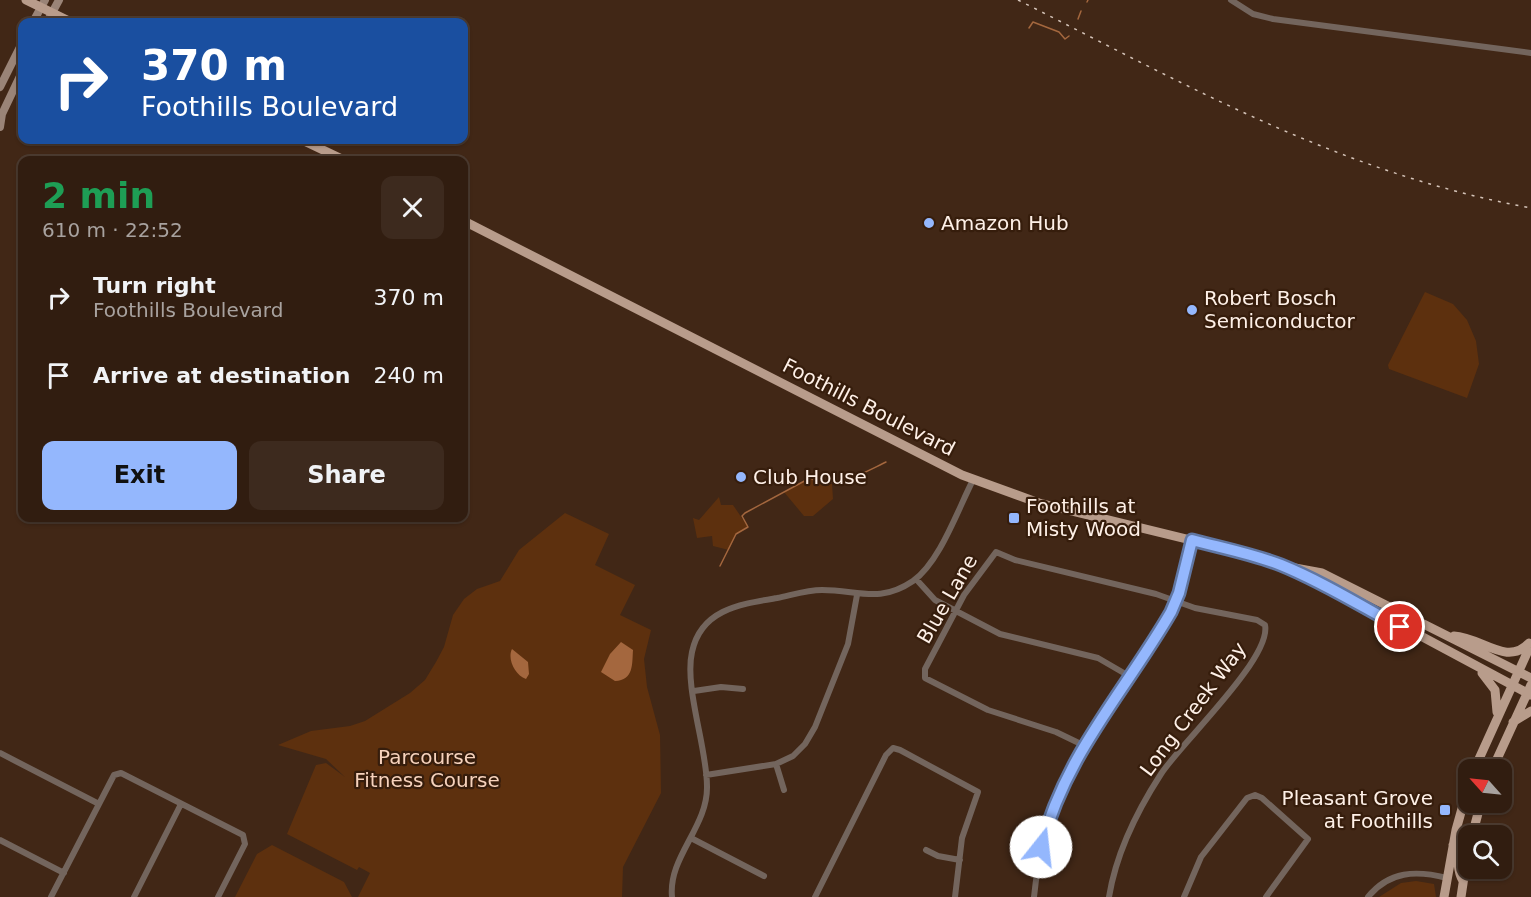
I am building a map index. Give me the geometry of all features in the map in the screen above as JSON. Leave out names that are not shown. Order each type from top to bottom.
[{"type":"main road","points":[[26,0],[43,4],[52,13],[62,18]]},
{"type":"main road","points":[[310,144],[336,156]]},
{"type":"main road","name":"Foothills Boulevard","points":[[468,223],[973,480],[1039,503],[1252,555],[1281,565],[1335,590],[1364,608],[1511,686],[1530,691]]},
{"type":"main road","name":"Foothills Boulevard","points":[[1281,565],[1322,573],[1531,678]]},
{"type":"main road","points":[[1449,635],[1466,637],[1508,654],[1520,652],[1531,643]]},
{"type":"main road","points":[[1479,759],[1531,643]]},
{"type":"main road","points":[[1474,666],[1492,684],[1497,698],[1497,715]]},
{"type":"main road","points":[[1497,759],[1530,691]]},
{"type":"main road","points":[[1513,722],[1531,711]]},
{"type":"main road","points":[[1444,897],[1461,813]]},
{"type":"main road","points":[[1453,845],[1459,854],[1456,870],[1463,881],[1461,897]]},
{"type":"main road","points":[[1447,878],[1452,887],[1450,897]]},
{"type":"street","points":[[49,18],[59,0]]},
{"type":"street","points":[[1231,0],[1253,15],[1273,19],[1531,53]]},
{"type":"street","points":[[35,18],[43,4]]},
{"type":"street","points":[[0,87],[18,51]]},
{"type":"street","points":[[0,137],[2,114],[18,80]]},
{"type":"street","points":[[672,897],[674,875],[705,805],[706,775],[691,661],[693,646],[703,627],[720,612],[740,605],[818,590],[857,595],[890,592],[916,579],[931,562],[973,480]]},
{"type":"street","points":[[1034,897],[1037,866],[1049,821],[1063,784],[1083,746],[1177,601],[1192,540]]},
{"type":"street","name":"Blue Lane","points":[[1083,746],[1056,732],[980,706],[925,678],[925,669],[964,595],[996,552],[1015,560],[1177,601]]},
{"type":"street","points":[[916,579],[935,600],[1006,637],[1098,658],[1129,676]]},
{"type":"street","points":[[1335,590],[1364,599],[1370,596]]},
{"type":"street","points":[[706,775],[776,764],[800,750],[810,736],[851,635],[857,595]]},
{"type":"street","name":"Long Creek Way","points":[[1109,897],[1118,859],[1160,776],[1256,659],[1266,633],[1265,626],[1257,621],[1195,608],[1177,601]]},
{"type":"street","points":[[1364,608],[1372,603],[1390,607]]},
{"type":"street","points":[[694,691],[721,687],[743,689]]},
{"type":"street","points":[[815,897],[886,755],[893,748],[978,792],[966,821],[956,897]]},
{"type":"street","points":[[0,753],[99,804]]},
{"type":"street","points":[[776,764],[784,790]]},
{"type":"street","points":[[51,897],[114,775],[121,773],[243,835],[245,844],[218,897]]},
{"type":"street","points":[[1184,897],[1201,857],[1248,798],[1255,795],[1262,798],[1308,839],[1266,897]]},
{"type":"street","points":[[134,897],[181,804]]},
{"type":"street","points":[[691,838],[764,876]]},
{"type":"street","points":[[0,840],[64,873]]},
{"type":"street","points":[[926,850],[938,856],[960,860]]},
{"type":"street","points":[[1368,897],[1384,881],[1403,874],[1425,873],[1447,878]]},
{"type":"green space","points":[[1425,292],[1453,304],[1467,320],[1476,341],[1479,364],[1467,398],[1389,369],[1388,365]]},
{"type":"green space","points":[[810,478],[821,484],[832,484],[833,499],[813,516],[804,516],[784,492]]},
{"type":"green space","points":[[719,497],[721,505],[733,505],[748,527],[736,534],[729,550],[713,546],[712,536],[697,538],[693,518],[699,520]]},
{"type":"green space","name":"Parcourse Fitness Course","points":[[565,513],[609,534],[595,565],[635,585],[620,615],[651,630],[644,659],[647,687],[660,735],[661,793],[623,867],[622,897],[358,897],[370,873],[359,867],[357,870],[287,834],[316,765],[326,763],[345,777],[326,759],[278,745],[311,731],[350,726],[365,721],[410,693],[425,680],[436,662],[444,647],[453,615],[464,599],[477,589],[500,581],[519,550]]},
{"type":"green space","points":[[272,845],[344,882],[352,897],[235,897],[257,854]]},
{"type":"green space","points":[[1416,881],[1434,884],[1436,897],[1379,897],[1401,883]]},
{"type":"shaded area","points":[[621,642],[633,650],[632,666],[626,678],[615,681],[601,672],[610,654]]},
{"type":"shaded area","points":[[512,649],[528,662],[529,674],[526,679],[518,674],[513,666]]},
{"type":"waterway","points":[[1078,19],[1081,11]]},
{"type":"waterway","points":[[1029,28],[1033,22],[1059,32],[1065,39],[1069,36]]},
{"type":"waterway","points":[[720,566],[736,534],[748,527],[742,516],[745,513],[810,478],[829,483],[839,482],[886,462]]},
{"type":"railway","points":[[1018,0],[1205,94],[1330,149],[1394,173],[1461,193],[1531,208]]},
{"type":"place","name":"Amazon Hub","points":[[929,223]]},
{"type":"place","name":"Robert Bosch Semiconductor","points":[[1192,310]]},
{"type":"place","name":"Club House","points":[[741,477]]},
{"type":"place","name":"Foothills at Misty Wood","points":[[1014,518]]},
{"type":"place","name":"Pleasant Grove at Foothills","points":[[1445,810]]},
{"type":"route","points":[[1041,847],[1063,784],[1083,746],[1177,601],[1192,540],[1281,565],[1335,590],[1400,627]]}]
